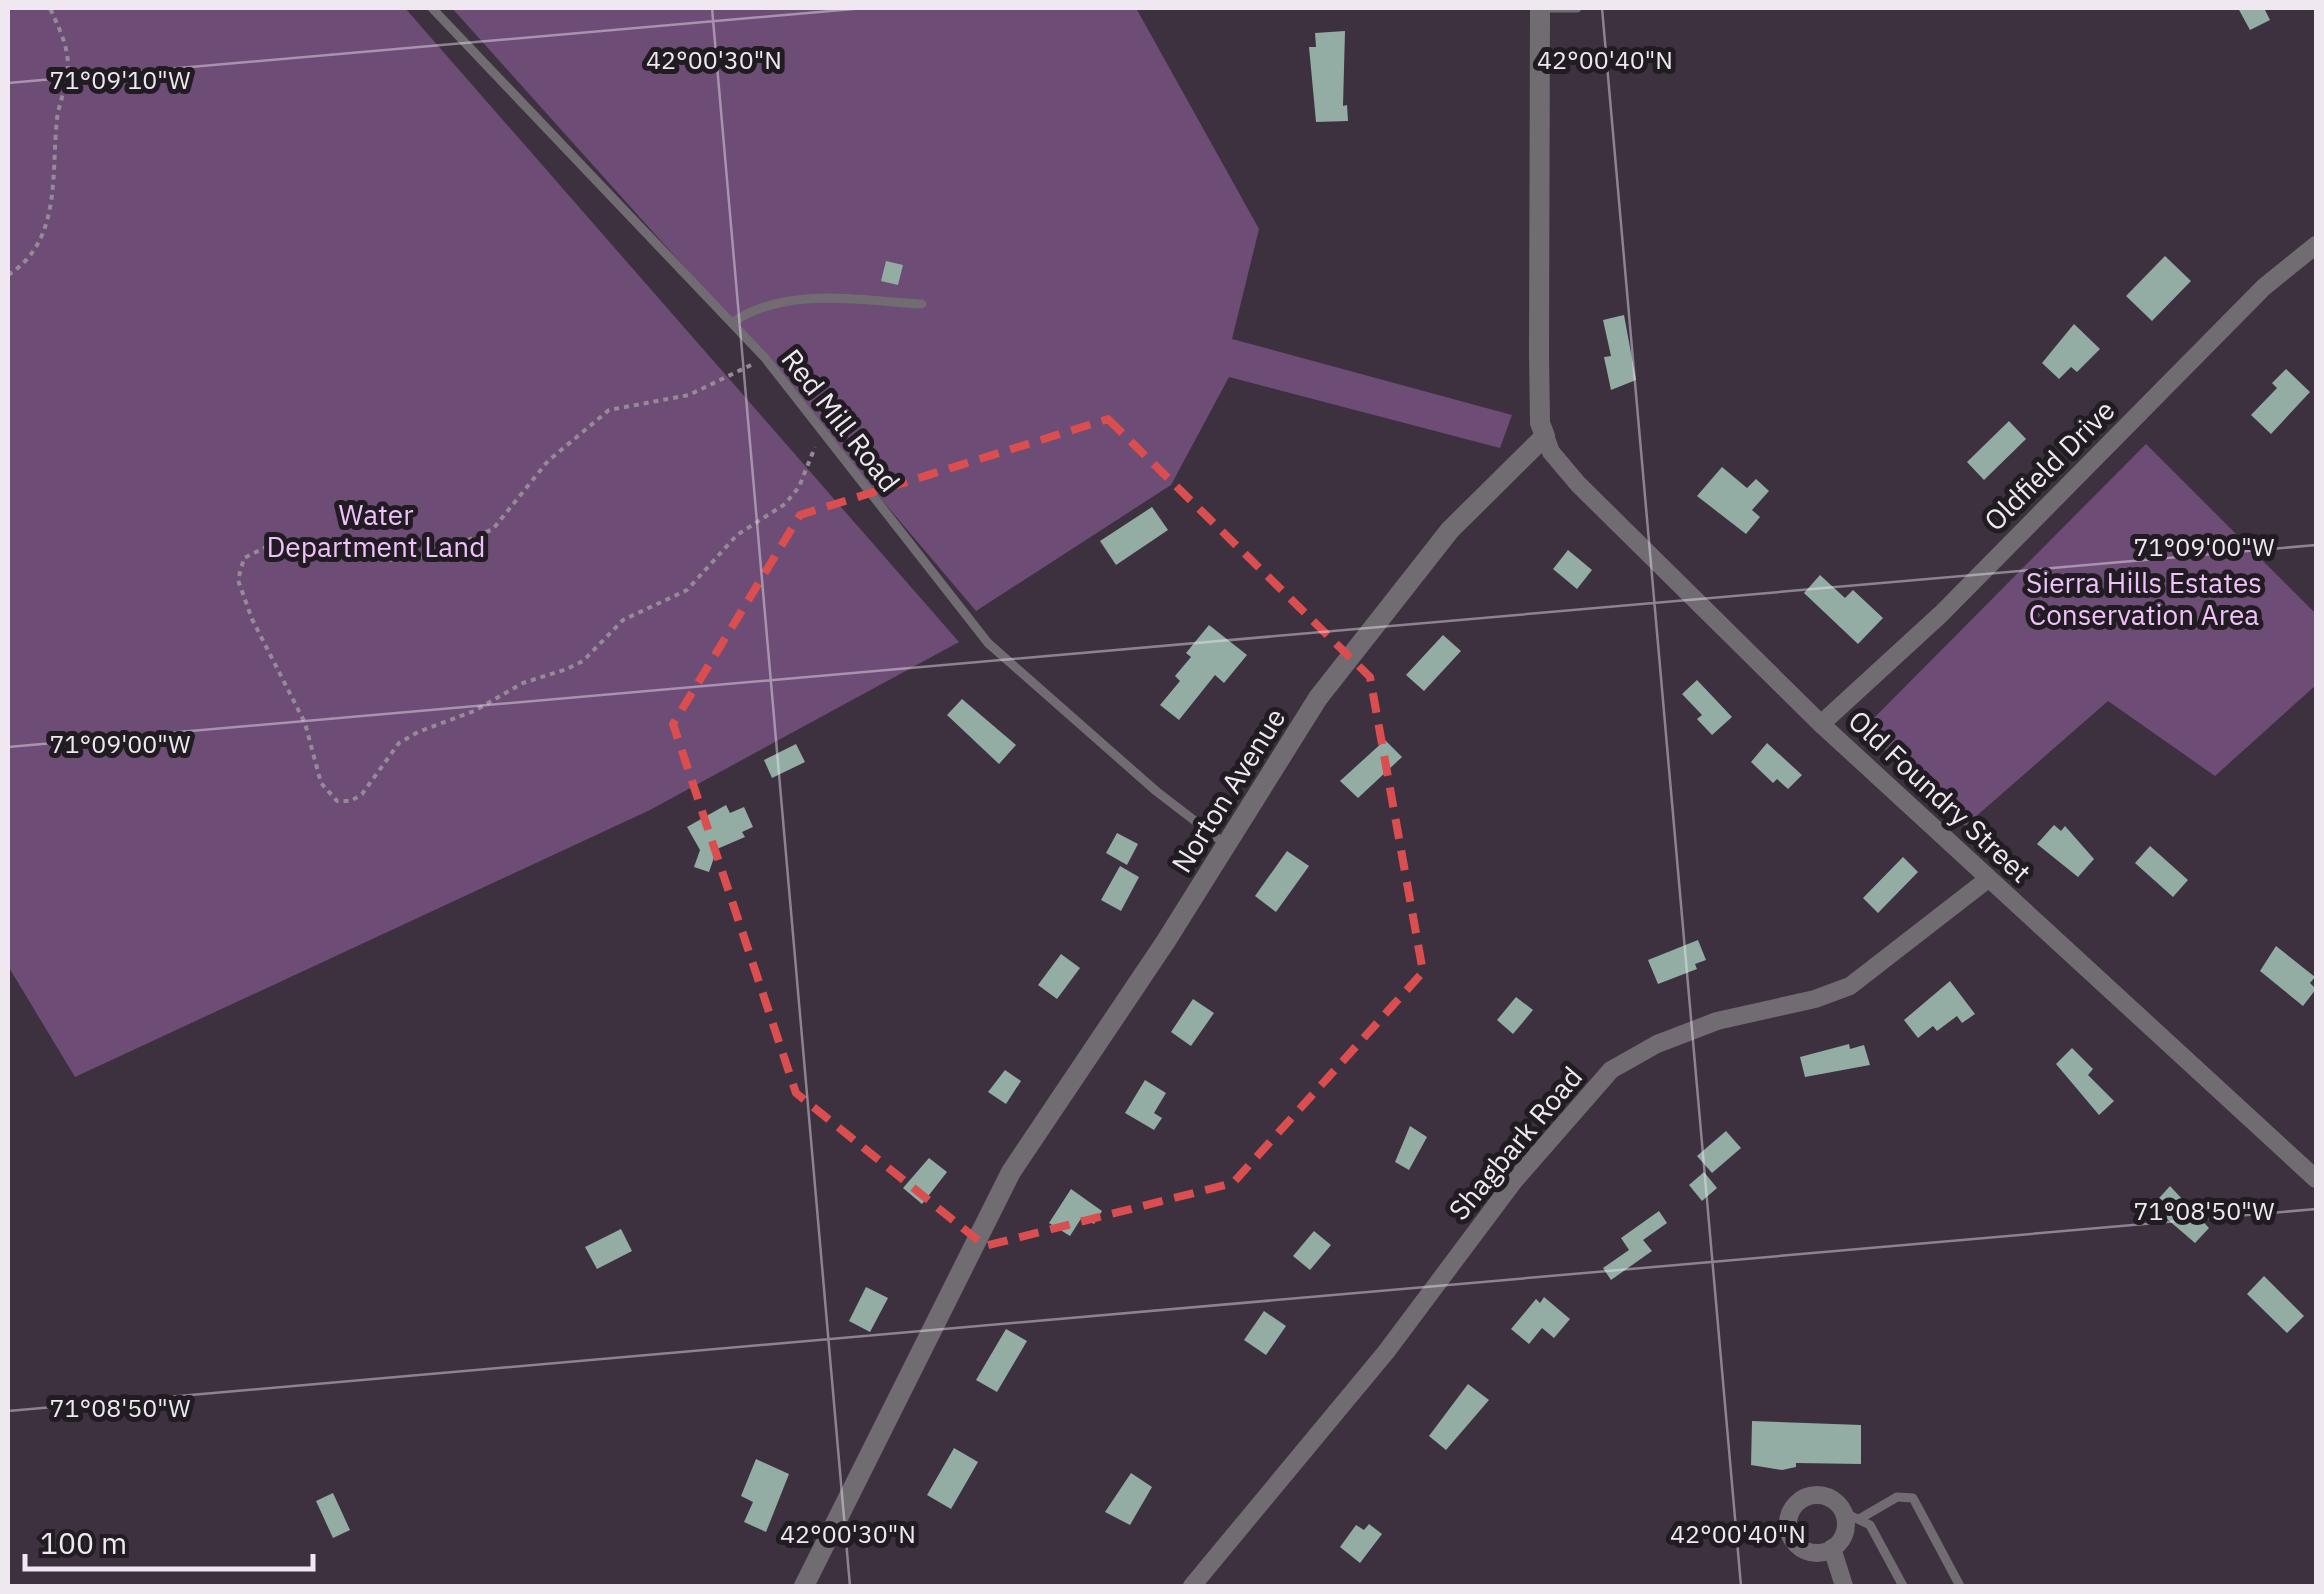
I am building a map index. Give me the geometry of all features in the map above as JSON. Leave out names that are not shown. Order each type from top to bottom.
[{"type":"street","points":[[1540,8],[1539,354],[1540,423],[1545,436]]},
{"type":"street","name":"Oldfield Drive","points":[[1822,724],[1941,614],[2264,287],[2316,245]]},
{"type":"street","name":"Old Foundry Street","points":[[1545,436],[1551,452],[1578,484],[1822,724],[2316,1179]]},
{"type":"street","name":"Norton Avenue","points":[[804,1586],[1011,1172],[1318,698],[1450,530],[1545,436]]},
{"type":"street","name":"Shagbark Road","points":[[1192,1586],[1386,1352],[1514,1181],[1611,1070],[1658,1044],[1717,1021],[1815,999],[1850,986],[1988,879]]},
{"type":"street","points":[[1820,1495],[1843,1512],[1845,1528],[1832,1548],[1812,1552],[1795,1544],[1789,1516],[1800,1500],[1820,1495]]},
{"type":"street","points":[[1832,1548],[1844,1586]]},
{"type":"lane","name":"Red Mill Road","points":[[432,8],[765,358],[988,643],[1156,791],[1226,845]]},
{"type":"lane","points":[[1540,8],[1577,8]]},
{"type":"lane","points":[[732,323],[749,313],[793,300],[922,304]]},
{"type":"lane","points":[[1861,1518],[1898,1497],[1913,1498],[1960,1586]]},
{"type":"lane","points":[[1843,1512],[1870,1525],[1903,1586]]},
{"type":"path","points":[[8,274],[20,267],[41,238],[53,202],[57,118],[68,67],[63,36],[50,8]]},
{"type":"path","points":[[765,358],[689,395],[609,410],[548,460],[493,529],[466,541],[418,558],[391,560],[325,545],[268,546],[244,558],[238,580],[252,619],[305,723],[321,783],[337,801],[350,802],[362,794],[399,743],[523,683],[566,670],[582,660],[623,620],[687,590],[736,534],[784,504],[800,487],[822,429]]},
{"type":"highlighted area","points":[[1108,419],[1370,677],[1423,972],[1233,1183],[985,1246],[796,1093],[673,724],[800,515]]},
{"type":"green space","name":"Water Department Land","points":[[8,8],[405,8],[959,642],[650,810],[75,1077],[8,966]]},
{"type":"green space","points":[[452,8],[1136,8],[1259,229],[1232,339],[1512,415],[1500,448],[1229,377],[1171,485],[976,611],[688,271]]},
{"type":"green space","name":"Sierra Hills Estates Conservation Area","points":[[2146,444],[2316,614],[2316,685],[2215,776],[2108,701],[1965,826],[1876,741],[1873,719]]},
{"type":"building","points":[[2238,8],[2264,8],[2270,20],[2250,30]]},
{"type":"building","points":[[1345,31],[1343,106],[1347,105],[1348,121],[1316,122],[1309,47],[1316,47],[1315,33]]},
{"type":"building","points":[[2165,256],[2191,281],[2152,321],[2126,296]]},
{"type":"building","points":[[886,261],[903,265],[898,285],[881,281]]},
{"type":"building","points":[[1624,315],[1636,380],[1611,390],[1604,357],[1611,356],[1603,320]]},
{"type":"building","points":[[2074,324],[2100,349],[2077,372],[2071,367],[2059,379],[2042,363]]},
{"type":"building","points":[[2286,369],[2310,392],[2271,434],[2251,415],[2277,388],[2272,383]]},
{"type":"building","points":[[2009,421],[2026,439],[1984,480],[1967,462]]},
{"type":"building","points":[[1722,467],[1747,488],[1756,479],[1769,491],[1752,510],[1760,517],[1746,534],[1697,496]]},
{"type":"building","points":[[1152,507],[1168,530],[1116,565],[1100,541]]},
{"type":"building","points":[[1568,550],[1592,570],[1577,589],[1553,569]]},
{"type":"building","points":[[1820,575],[1845,598],[1853,590],[1883,618],[1858,644],[1804,593]]},
{"type":"building","points":[[1209,625],[1247,655],[1224,683],[1215,675],[1179,720],[1160,705],[1180,681],[1175,676],[1191,657],[1186,653]]},
{"type":"building","points":[[1443,635],[1461,651],[1424,691],[1406,675]]},
{"type":"building","points":[[1697,680],[1732,717],[1712,735],[1697,719],[1702,715],[1682,694]]},
{"type":"building","points":[[962,699],[1016,745],[999,764],[947,715]]},
{"type":"building","points":[[1385,740],[1402,757],[1358,798],[1340,781]]},
{"type":"building","points":[[1767,743],[1802,775],[1788,789],[1777,779],[1773,783],[1751,762]]},
{"type":"building","points":[[796,744],[805,762],[772,778],[764,760]]},
{"type":"building","points":[[726,805],[730,813],[744,807],[753,827],[742,832],[745,837],[717,849],[709,872],[694,867],[700,850],[687,827]]},
{"type":"building","points":[[2054,825],[2061,831],[2065,826],[2094,859],[2078,877],[2037,844]]},
{"type":"building","points":[[1117,833],[1138,844],[1127,865],[1106,853]]},
{"type":"building","points":[[2150,846],[2188,880],[2173,897],[2135,863]]},
{"type":"building","points":[[1287,851],[1309,866],[1276,912],[1255,896]]},
{"type":"building","points":[[1903,857],[1918,872],[1878,913],[1863,898]]},
{"type":"building","points":[[1120,866],[1139,877],[1121,911],[1101,900]]},
{"type":"building","points":[[1698,940],[1706,960],[1695,964],[1697,969],[1658,984],[1648,960]]},
{"type":"building","points":[[2276,946],[2315,977],[2310,983],[2316,989],[2303,1006],[2260,971]]},
{"type":"building","points":[[1061,954],[1080,968],[1057,999],[1038,985]]},
{"type":"building","points":[[1950,981],[1975,1014],[1962,1023],[1957,1016],[1937,1031],[1933,1026],[1918,1038],[1904,1020]]},
{"type":"building","points":[[1516,997],[1533,1010],[1513,1034],[1497,1020]]},
{"type":"building","points":[[1193,999],[1214,1013],[1191,1046],[1171,1032]]},
{"type":"building","points":[[1849,1044],[1850,1049],[1864,1045],[1870,1065],[1805,1077],[1800,1057]]},
{"type":"building","points":[[2072,1048],[2093,1069],[2088,1075],[2114,1101],[2099,1115],[2056,1064]]},
{"type":"building","points":[[1005,1070],[1021,1081],[1006,1104],[988,1092]]},
{"type":"building","points":[[1145,1080],[1166,1093],[1154,1113],[1162,1118],[1154,1130],[1125,1113]]},
{"type":"building","points":[[1410,1126],[1427,1137],[1409,1170],[1395,1162]]},
{"type":"building","points":[[1726,1131],[1741,1148],[1712,1173],[1697,1156]]},
{"type":"building","points":[[929,1158],[947,1172],[922,1204],[903,1188]]},
{"type":"building","points":[[1704,1172],[1717,1188],[1702,1201],[1689,1185]]},
{"type":"building","points":[[2170,1186],[2209,1228],[2195,1243],[2152,1206]]},
{"type":"building","points":[[1071,1189],[1102,1211],[1094,1224],[1082,1217],[1070,1236],[1049,1223]]},
{"type":"building","points":[[1659,1211],[1667,1223],[1643,1240],[1652,1251],[1611,1280],[1603,1268],[1629,1250],[1621,1238]]},
{"type":"building","points":[[621,1229],[632,1251],[597,1269],[585,1247]]},
{"type":"building","points":[[1314,1231],[1331,1245],[1310,1270],[1293,1256]]},
{"type":"building","points":[[2264,1276],[2304,1316],[2287,1333],[2247,1294]]},
{"type":"building","points":[[866,1287],[888,1298],[870,1332],[849,1321]]},
{"type":"building","points":[[1544,1297],[1570,1319],[1554,1338],[1542,1328],[1529,1344],[1511,1329],[1536,1299],[1540,1303]]},
{"type":"building","points":[[1264,1311],[1286,1326],[1266,1355],[1244,1340]]},
{"type":"building","points":[[1006,1329],[1027,1341],[997,1392],[976,1380]]},
{"type":"building","points":[[1468,1384],[1489,1400],[1446,1450],[1429,1436]]},
{"type":"building","points":[[1752,1421],[1861,1425],[1861,1464],[1796,1463],[1796,1467],[1782,1470],[1751,1465]]},
{"type":"building","points":[[954,1448],[978,1462],[951,1509],[927,1495]]},
{"type":"building","points":[[756,1459],[789,1474],[766,1532],[744,1522],[753,1502],[741,1496]]},
{"type":"building","points":[[1131,1473],[1152,1487],[1130,1525],[1105,1512]]},
{"type":"building","points":[[333,1493],[350,1530],[333,1538],[316,1501]]},
{"type":"building","points":[[1369,1524],[1382,1534],[1360,1563],[1340,1547],[1356,1525],[1364,1530]]}]
